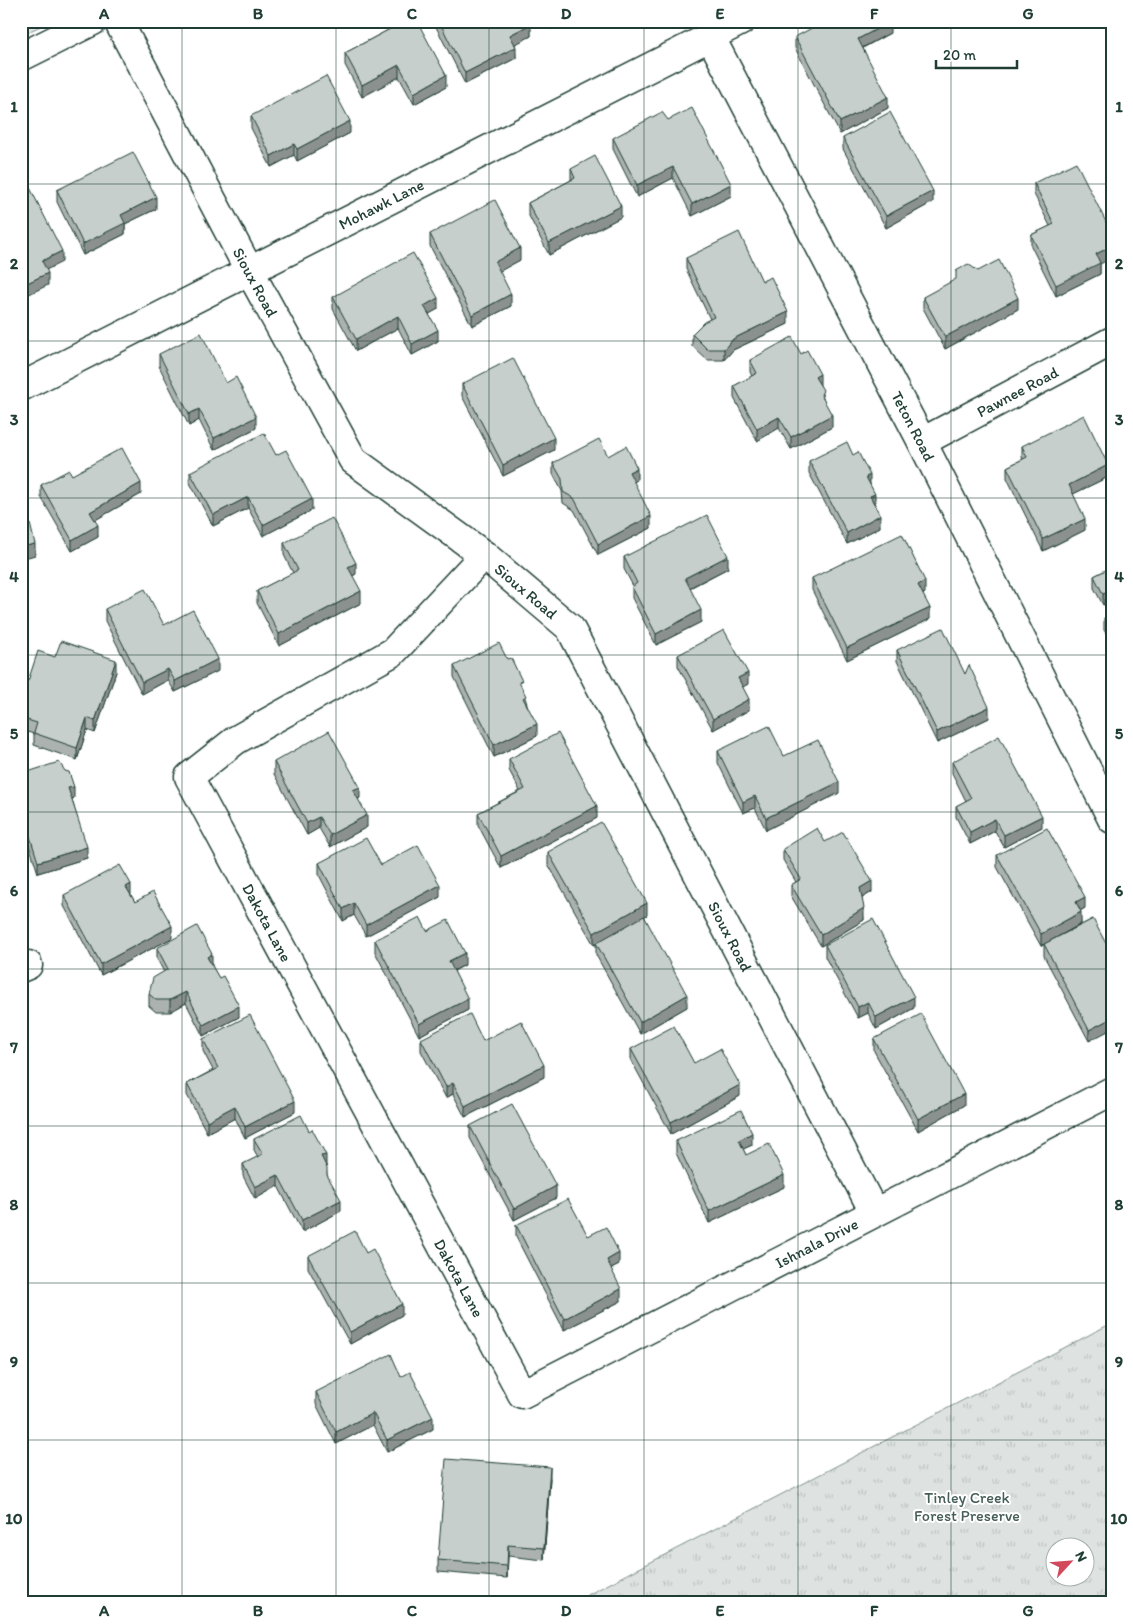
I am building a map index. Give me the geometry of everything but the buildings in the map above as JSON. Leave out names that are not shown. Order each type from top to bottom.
[{"type":"street","points":[[21,57],[94,21]]},
{"type":"street","name":"Sioux Road","points":[[118,21],[250,272],[353,460],[484,555],[570,628],[874,1212]]},
{"type":"street","name":"Mohawk Lane","points":[[21,387],[741,21]]},
{"type":"street","name":"Teton Road","points":[[710,36],[922,442],[1112,819]]},
{"type":"street","name":"Pawnee Road","points":[[922,442],[1112,341]]},
{"type":"street","name":"Dakota Lane","points":[[484,555],[393,652],[236,740],[189,777],[522,1394]]},
{"type":"street","name":"Ishnala Drive","points":[[522,1394],[1112,1091]]},
{"type":"green space","points":[[21,21],[52,21],[21,35]]},
{"type":"green space","name":"Tinley Creek Forest Preserve","points":[[1112,1323],[1112,1603],[572,1603]]}]
